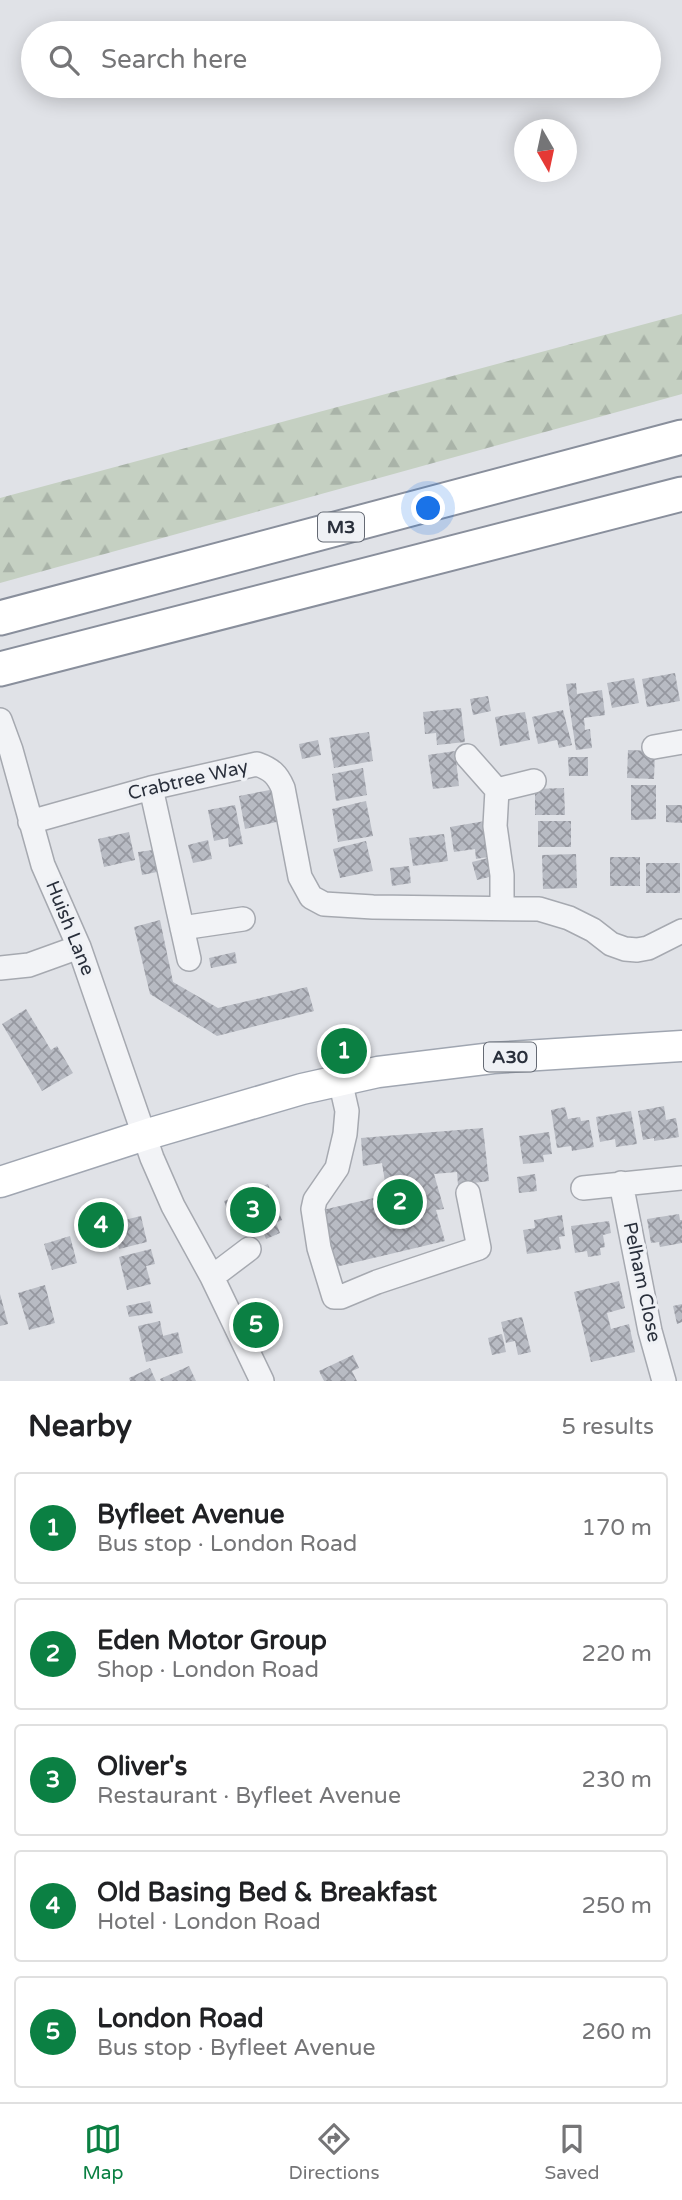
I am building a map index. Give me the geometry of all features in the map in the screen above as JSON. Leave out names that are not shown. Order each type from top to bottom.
[{"type":"highway","name":"M3","points":[[0,618],[682,438]]},
{"type":"highway","points":[[0,669],[682,494]]},
{"type":"main road","name":"A30","points":[[0,1182],[145,1135],[340,1080],[392,1070],[492,1058],[682,1046]]},
{"type":"street","name":"Huish Lane","points":[[0,720],[43,865],[79,947],[173,1206],[212,1277],[261,1381]]},
{"type":"street","points":[[654,747],[682,742]]},
{"type":"street","points":[[467,756],[497,790],[495,826],[502,875],[502,908]]},
{"type":"street","name":"Crabtree Way","points":[[30,822],[151,788],[257,764],[270,768],[278,777],[283,788],[300,877],[311,897],[324,904],[539,909],[569,918],[593,930],[611,944],[625,949],[648,948],[682,930]]},
{"type":"street","points":[[497,790],[534,781]]},
{"type":"street","points":[[151,788],[189,959]]},
{"type":"street","points":[[182,928],[243,919]]},
{"type":"street","points":[[0,968],[29,965],[79,947]]},
{"type":"street","points":[[340,1080],[347,1111],[345,1134],[337,1168],[315,1200],[313,1209],[319,1248],[334,1297],[341,1297],[479,1248],[467,1193]]},
{"type":"street","points":[[583,1188],[682,1178]]},
{"type":"street","name":"Pelham Close","points":[[621,1183],[650,1331],[664,1381]]},
{"type":"street","points":[[212,1277],[249,1248]]},
{"type":"green space","points":[[682,314],[682,394],[0,583],[0,498]]},
{"type":"building","points":[[675,673],[680,701],[647,707],[642,679]]},
{"type":"building","points":[[634,678],[639,703],[612,708],[607,683]]},
{"type":"building","points":[[576,683],[577,694],[602,690],[605,715],[584,718],[585,730],[590,729],[592,748],[576,750],[566,684]]},
{"type":"building","points":[[488,696],[491,711],[473,715],[470,699]]},
{"type":"building","points":[[461,708],[465,742],[437,745],[436,733],[425,734],[423,712]]},
{"type":"building","points":[[563,710],[572,745],[559,748],[557,740],[538,744],[532,717]]},
{"type":"building","points":[[525,712],[530,740],[500,746],[495,717]]},
{"type":"building","points":[[369,732],[373,761],[334,768],[329,738]]},
{"type":"building","points":[[318,740],[321,755],[302,759],[299,744]]},
{"type":"building","points":[[628,750],[655,751],[654,779],[627,778]]},
{"type":"building","points":[[455,751],[459,786],[433,789],[428,755]]},
{"type":"building","points":[[568,757],[588,757],[588,776],[569,776]]},
{"type":"building","points":[[363,768],[367,795],[336,801],[332,774]]},
{"type":"building","points":[[631,785],[656,785],[656,819],[631,820]]},
{"type":"building","points":[[564,788],[565,815],[535,815],[535,789]]},
{"type":"building","points":[[275,789],[281,821],[245,829],[239,796]]},
{"type":"building","points":[[366,801],[373,836],[338,842],[332,809]]},
{"type":"building","points":[[235,805],[243,844],[229,847],[228,838],[214,841],[208,810]]},
{"type":"building","points":[[666,805],[682,805],[682,823],[666,822]]},
{"type":"building","points":[[485,821],[488,857],[476,859],[475,849],[454,852],[450,827]]},
{"type":"building","points":[[538,821],[571,821],[571,847],[538,847]]},
{"type":"building","points":[[129,832],[135,860],[104,867],[98,839]]},
{"type":"building","points":[[444,834],[448,861],[413,866],[409,838]]},
{"type":"building","points":[[208,840],[212,859],[193,863],[188,845]]},
{"type":"building","points":[[366,841],[373,871],[340,878],[333,849]]},
{"type":"building","points":[[153,850],[157,872],[142,875],[138,852]]},
{"type":"building","points":[[576,854],[577,888],[543,889],[542,855]]},
{"type":"building","points":[[492,857],[497,875],[477,880],[472,862]]},
{"type":"building","points":[[610,857],[640,857],[640,886],[610,886]]},
{"type":"building","points":[[646,863],[680,863],[680,893],[646,893]]},
{"type":"building","points":[[409,866],[411,883],[392,886],[390,868]]},
{"type":"building","points":[[160,920],[173,982],[218,1008],[307,987],[314,1011],[217,1036],[150,994],[134,927]]},
{"type":"building","points":[[235,952],[237,963],[211,968],[209,958]]},
{"type":"building","points":[[26,1009],[51,1050],[57,1046],[73,1073],[42,1091],[2,1024]]},
{"type":"building","points":[[664,1106],[666,1120],[676,1118],[679,1137],[643,1140],[638,1111]]},
{"type":"building","points":[[565,1107],[568,1119],[580,1117],[581,1121],[589,1120],[594,1147],[572,1151],[571,1146],[557,1148],[551,1110]]},
{"type":"building","points":[[631,1111],[637,1144],[616,1147],[615,1139],[600,1142],[596,1117]]},
{"type":"building","points":[[483,1128],[489,1181],[458,1185],[457,1172],[434,1174],[444,1209],[436,1210],[445,1241],[327,1269],[314,1212],[387,1195],[382,1163],[363,1166],[361,1138]]},
{"type":"building","points":[[549,1132],[552,1154],[543,1155],[544,1162],[523,1164],[519,1136]]},
{"type":"building","points":[[535,1174],[537,1191],[519,1193],[517,1177]]},
{"type":"building","points":[[268,1184],[282,1220],[276,1223],[280,1233],[266,1239],[262,1228],[249,1233],[246,1226],[235,1229],[224,1201]]},
{"type":"building","points":[[679,1214],[682,1220],[682,1243],[660,1247],[659,1242],[651,1243],[647,1219]]},
{"type":"building","points":[[562,1215],[565,1236],[559,1237],[561,1249],[527,1254],[523,1230],[535,1228],[534,1220]]},
{"type":"building","points":[[141,1216],[147,1242],[119,1249],[112,1223]]},
{"type":"building","points":[[609,1221],[611,1233],[603,1235],[605,1247],[600,1248],[601,1255],[588,1257],[587,1251],[575,1253],[571,1226]]},
{"type":"building","points":[[70,1236],[77,1263],[52,1270],[44,1244]]},
{"type":"building","points":[[151,1249],[155,1264],[146,1266],[151,1284],[127,1290],[119,1257]]},
{"type":"building","points":[[619,1281],[625,1308],[607,1313],[611,1329],[629,1324],[635,1352],[591,1362],[574,1292]]},
{"type":"building","points":[[45,1285],[55,1323],[29,1330],[18,1293]]},
{"type":"building","points":[[0,1294],[8,1324],[0,1326]]},
{"type":"building","points":[[150,1301],[153,1313],[129,1317],[126,1306]]},
{"type":"building","points":[[682,1304],[682,1322],[677,1324],[673,1306]]},
{"type":"building","points":[[522,1317],[531,1352],[518,1355],[515,1341],[506,1343],[501,1322]]},
{"type":"building","points":[[160,1321],[163,1336],[178,1332],[183,1353],[146,1362],[138,1326]]},
{"type":"building","points":[[502,1334],[506,1352],[492,1355],[488,1338]]},
{"type":"building","points":[[353,1355],[359,1368],[352,1371],[357,1381],[324,1381],[319,1371]]},
{"type":"building","points":[[189,1366],[196,1381],[160,1379]]},
{"type":"building","points":[[150,1368],[156,1381],[130,1381],[129,1378]]},
{"type":"place","name":"Byfleet Avenue","points":[[344,1051]]},
{"type":"place","name":"Eden Motor Group","points":[[400,1202]]},
{"type":"place","name":"Oliver's","points":[[253,1210]]},
{"type":"place","name":"Old Basing Bed & Breakfast","points":[[101,1225]]},
{"type":"place","name":"London Road","points":[[256,1325]]}]
